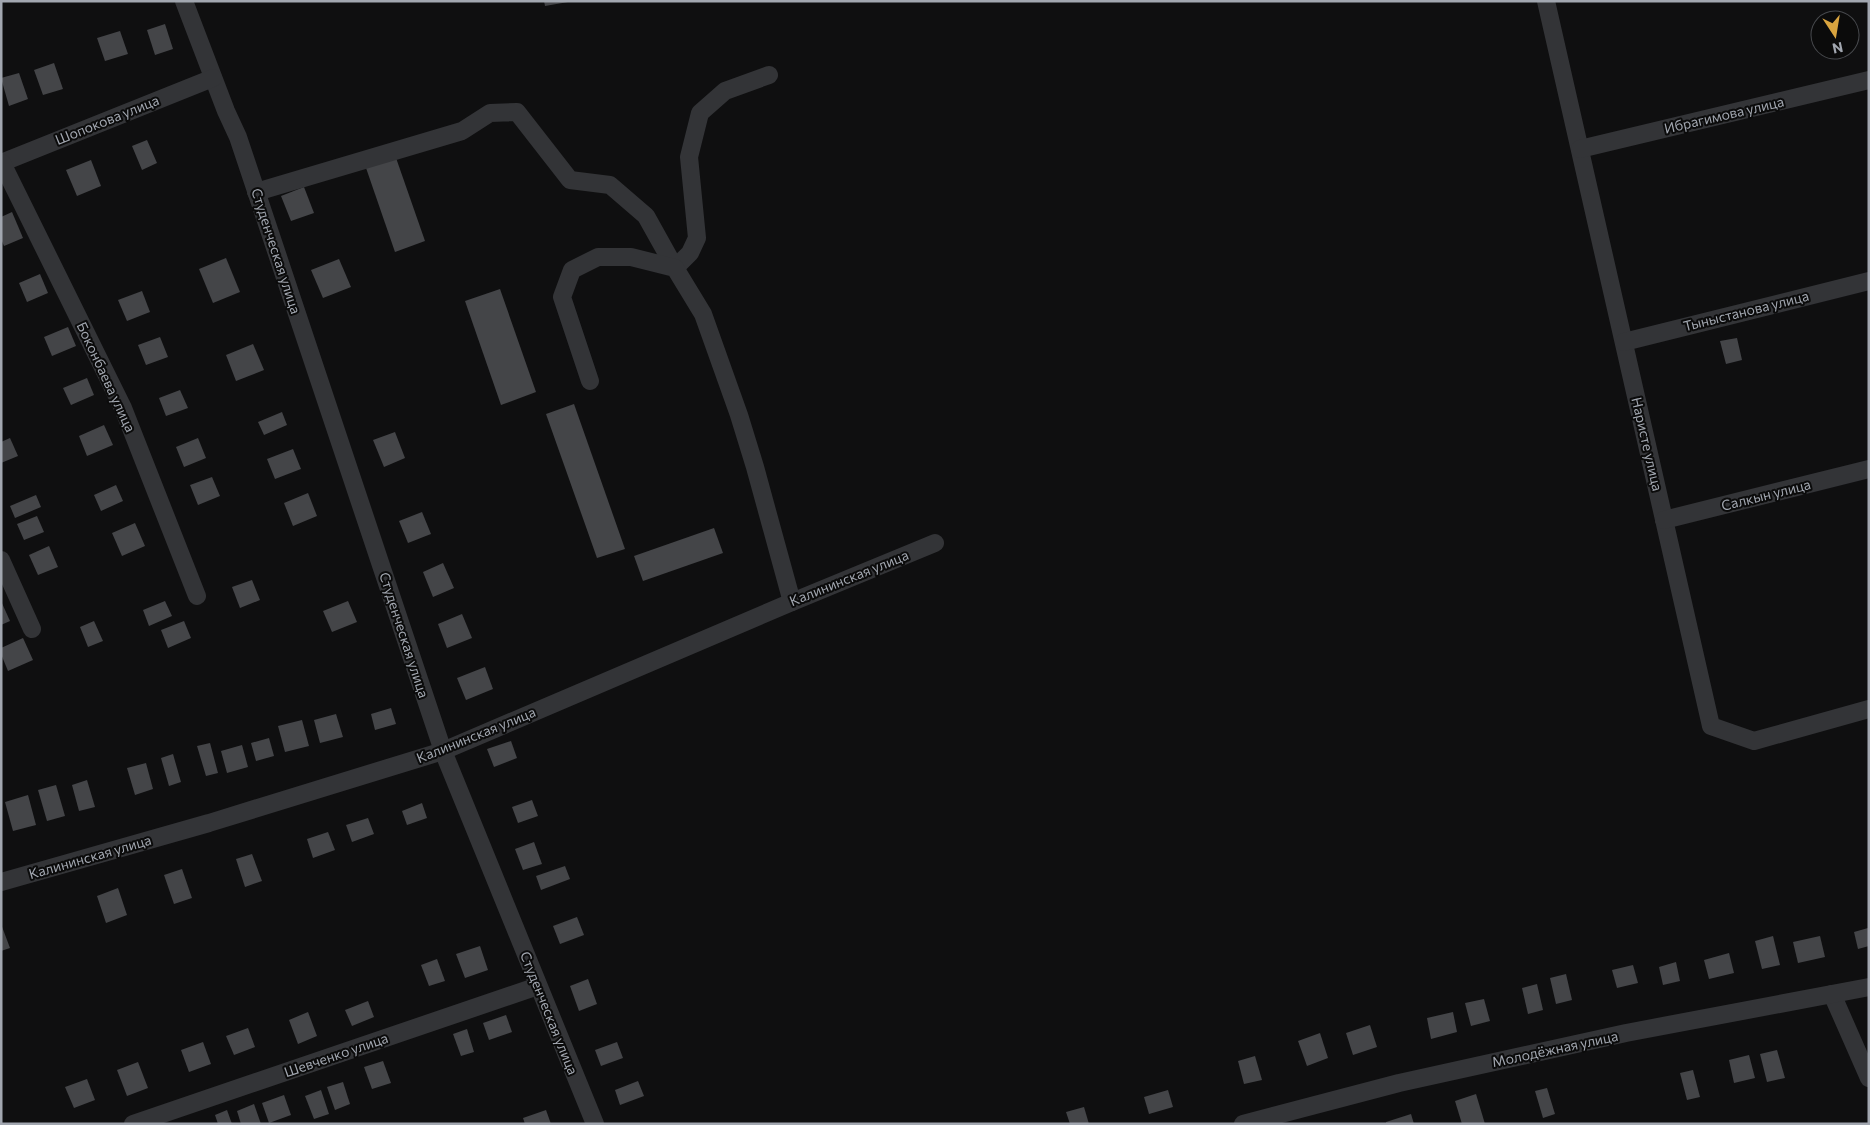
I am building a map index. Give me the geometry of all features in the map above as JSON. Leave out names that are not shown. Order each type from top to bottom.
[{"type":"street","points":[[184,1],[213,78]]},
{"type":"street","name":"Наристе улица","points":[[1546,1],[1711,726],[1754,741],[1869,709]]},
{"type":"street","points":[[675,268],[690,253],[697,238],[689,157],[700,113],[725,91],[769,75]]},
{"type":"street","name":"Студенческая улица","points":[[213,78],[238,137],[443,751],[595,1124]]},
{"type":"street","name":"Шопокова улица","points":[[2,163],[213,78]]},
{"type":"street","name":"Ибрагимова улица","points":[[1580,149],[1869,80]]},
{"type":"street","points":[[256,192],[462,131],[490,113],[516,112],[570,180],[610,185],[646,216],[703,314],[739,415],[792,602]]},
{"type":"street","name":"Боконбаева улица","points":[[2,163],[123,408],[197,596]]},
{"type":"street","points":[[590,381],[562,297],[572,270],[598,257],[631,257],[675,268]]},
{"type":"street","name":"Тыныстанова улица","points":[[1624,342],[1869,281]]},
{"type":"street","name":"Салкын улица","points":[[1664,520],[1869,469]]},
{"type":"street","name":"Калининская улица","points":[[1,882],[200,825],[443,751],[792,602],[935,544]]},
{"type":"street","points":[[1,560],[32,629]]},
{"type":"street","name":"Шевченко улица","points":[[134,1124],[538,986]]},
{"type":"street","name":"Молодёжная улица","points":[[1244,1124],[1399,1083],[1617,1035],[1869,987]]},
{"type":"street","points":[[1832,994],[1869,1078]]},
{"type":"building","points":[[544,1],[568,1],[568,2],[545,6]]},
{"type":"building","points":[[165,24],[173,49],[155,55],[147,30]]},
{"type":"building","points":[[120,31],[128,54],[105,61],[97,38]]},
{"type":"building","points":[[54,63],[63,89],[43,95],[34,70]]},
{"type":"building","points":[[19,73],[28,99],[9,106],[1,78]]},
{"type":"building","points":[[147,140],[157,163],[142,170],[132,146]]},
{"type":"building","points":[[395,155],[425,241],[395,252],[365,165]]},
{"type":"building","points":[[91,160],[101,186],[77,196],[66,170]]},
{"type":"building","points":[[304,187],[314,213],[291,221],[281,196]]},
{"type":"building","points":[[12,212],[23,238],[4,246],[1,239],[1,217]]},
{"type":"building","points":[[226,258],[240,292],[213,303],[199,269]]},
{"type":"building","points":[[339,259],[351,287],[323,298],[311,270]]},
{"type":"building","points":[[40,274],[48,293],[27,302],[19,283]]},
{"type":"building","points":[[500,289],[536,392],[501,405],[465,301]]},
{"type":"building","points":[[142,291],[150,312],[127,321],[118,300]]},
{"type":"building","points":[[68,327],[76,346],[52,356],[44,337]]},
{"type":"building","points":[[160,337],[168,357],[146,365],[138,345]]},
{"type":"building","points":[[1737,338],[1742,360],[1726,364],[1720,341]]},
{"type":"building","points":[[253,344],[264,370],[236,381],[226,355]]},
{"type":"building","points":[[87,378],[94,395],[71,405],[63,388]]},
{"type":"building","points":[[180,390],[188,408],[166,416],[159,398]]},
{"type":"building","points":[[574,404],[625,549],[597,558],[546,414]]},
{"type":"building","points":[[282,412],[287,425],[264,435],[258,422]]},
{"type":"building","points":[[104,425],[113,445],[87,456],[79,436]]},
{"type":"building","points":[[395,432],[405,458],[384,467],[373,440]]},
{"type":"building","points":[[10,438],[18,456],[1,463],[1,442]]},
{"type":"building","points":[[198,438],[206,458],[184,467],[176,447]]},
{"type":"building","points":[[293,449],[301,469],[275,479],[267,459]]},
{"type":"building","points":[[212,477],[220,496],[198,505],[190,485]]},
{"type":"building","points":[[116,485],[123,501],[101,511],[94,495]]},
{"type":"building","points":[[308,493],[317,516],[293,526],[284,503]]},
{"type":"building","points":[[36,495],[41,507],[15,518],[10,506]]},
{"type":"building","points":[[422,512],[431,534],[408,543],[399,521]]},
{"type":"building","points":[[37,516],[44,532],[24,540],[17,524]]},
{"type":"building","points":[[135,523],[145,546],[122,556],[112,533]]},
{"type":"building","points":[[714,528],[723,553],[643,581],[634,556]]},
{"type":"building","points":[[49,546],[58,567],[38,575],[29,555]]},
{"type":"building","points":[[443,563],[454,588],[433,597],[423,572]]},
{"type":"building","points":[[252,580],[260,600],[240,608],[232,587]]},
{"type":"building","points":[[1,601],[10,621],[1,625]]},
{"type":"building","points":[[165,601],[172,616],[149,626],[143,610]]},
{"type":"building","points":[[348,601],[357,622],[332,632],[323,611]]},
{"type":"building","points":[[462,614],[472,638],[447,648],[438,624]]},
{"type":"building","points":[[94,621],[103,641],[88,647],[80,627]]},
{"type":"building","points":[[184,621],[191,638],[168,648],[161,630]]},
{"type":"building","points":[[23,638],[33,660],[8,671],[1,654],[1,648]]},
{"type":"building","points":[[485,667],[493,689],[466,700],[457,678]]},
{"type":"building","points":[[391,708],[396,724],[375,730],[371,714]]},
{"type":"building","points":[[336,714],[343,737],[320,743],[314,720]]},
{"type":"building","points":[[302,720],[309,746],[285,752],[278,726]]},
{"type":"building","points":[[269,738],[274,756],[256,761],[251,743]]},
{"type":"building","points":[[511,741],[517,758],[494,767],[487,749]]},
{"type":"building","points":[[210,743],[218,773],[206,776],[197,746]]},
{"type":"building","points":[[242,745],[248,767],[227,773],[221,751]]},
{"type":"building","points":[[173,754],[181,782],[169,786],[161,758]]},
{"type":"building","points":[[146,763],[153,789],[135,795],[127,768]]},
{"type":"building","points":[[87,780],[95,807],[79,811],[72,785]]},
{"type":"building","points":[[56,785],[65,816],[47,821],[38,790]]},
{"type":"building","points":[[28,795],[36,825],[13,831],[5,802]]},
{"type":"building","points":[[532,800],[538,816],[518,823],[512,807]]},
{"type":"building","points":[[422,803],[427,818],[407,825],[402,811]]},
{"type":"building","points":[[368,818],[374,834],[352,842],[346,825]]},
{"type":"building","points":[[328,832],[335,850],[313,858],[307,839]]},
{"type":"building","points":[[534,842],[542,864],[523,870],[515,849]]},
{"type":"building","points":[[252,854],[262,881],[245,887],[236,859]]},
{"type":"building","points":[[565,866],[570,879],[541,890],[536,876]]},
{"type":"building","points":[[182,869],[192,898],[174,904],[164,875]]},
{"type":"building","points":[[118,888],[127,915],[106,923],[97,896]]},
{"type":"building","points":[[577,917],[584,935],[560,944],[553,926]]},
{"type":"building","points":[[1,924],[10,948],[1,951]]},
{"type":"building","points":[[1868,928],[1869,946],[1858,949],[1854,932]]},
{"type":"building","points":[[1773,936],[1780,965],[1762,969],[1755,941]]},
{"type":"building","points":[[1820,936],[1825,957],[1798,963],[1793,942]]},
{"type":"building","points":[[480,946],[488,970],[465,978],[456,954]]},
{"type":"building","points":[[1729,953],[1734,973],[1709,979],[1704,960]]},
{"type":"building","points":[[437,959],[445,981],[429,986],[421,965]]},
{"type":"building","points":[[1676,962],[1680,981],[1663,985],[1659,967]]},
{"type":"building","points":[[1633,965],[1638,983],[1617,988],[1612,970]]},
{"type":"building","points":[[1566,974],[1572,1000],[1556,1004],[1550,978]]},
{"type":"building","points":[[588,979],[597,1004],[579,1011],[570,986]]},
{"type":"building","points":[[1537,984],[1543,1010],[1528,1014],[1522,988]]},
{"type":"building","points":[[1484,999],[1490,1021],[1471,1026],[1465,1003]]},
{"type":"building","points":[[368,1001],[374,1017],[352,1026],[345,1010]]},
{"type":"building","points":[[308,1012],[317,1036],[298,1044],[289,1020]]},
{"type":"building","points":[[1453,1012],[1457,1032],[1431,1039],[1427,1018]]},
{"type":"building","points":[[506,1015],[512,1032],[489,1040],[483,1023]]},
{"type":"building","points":[[1370,1025],[1377,1047],[1353,1055],[1346,1033]]},
{"type":"building","points":[[248,1028],[255,1047],[234,1055],[226,1036]]},
{"type":"building","points":[[467,1029],[474,1052],[461,1056],[453,1034]]},
{"type":"building","points":[[1320,1033],[1328,1058],[1307,1066],[1298,1041]]},
{"type":"building","points":[[203,1042],[211,1064],[189,1072],[181,1050]]},
{"type":"building","points":[[617,1042],[623,1058],[601,1066],[595,1050]]},
{"type":"building","points":[[1777,1050],[1785,1078],[1767,1082],[1760,1054]]},
{"type":"building","points":[[1749,1055],[1755,1078],[1734,1083],[1729,1060]]},
{"type":"building","points":[[1255,1056],[1262,1080],[1244,1084],[1238,1061]]},
{"type":"building","points":[[383,1061],[391,1083],[372,1089],[364,1067]]},
{"type":"building","points":[[138,1062],[148,1088],[127,1096],[117,1070]]},
{"type":"building","points":[[1693,1070],[1700,1097],[1687,1100],[1680,1073]]},
{"type":"building","points":[[87,1079],[95,1100],[74,1108],[65,1087]]},
{"type":"building","points":[[638,1081],[644,1096],[620,1105],[615,1090]]},
{"type":"building","points":[[343,1082],[350,1104],[335,1110],[327,1087]]},
{"type":"building","points":[[1547,1088],[1555,1114],[1543,1118],[1535,1091]]},
{"type":"building","points":[[321,1090],[329,1114],[314,1119],[305,1096]]},
{"type":"building","points":[[1168,1090],[1173,1107],[1149,1114],[1144,1097]]},
{"type":"building","points":[[1476,1094],[1485,1124],[1462,1124],[1455,1101]]},
{"type":"building","points":[[284,1095],[291,1115],[269,1123],[262,1103]]},
{"type":"building","points":[[254,1104],[261,1124],[241,1124],[237,1111]]},
{"type":"building","points":[[1084,1107],[1089,1124],[1070,1124],[1066,1112]]},
{"type":"building","points":[[227,1110],[232,1124],[218,1124],[215,1115]]},
{"type":"building","points":[[546,1110],[551,1124],[525,1124],[523,1118]]},
{"type":"building","points":[[1411,1114],[1414,1124],[1386,1124],[1386,1122]]}]
